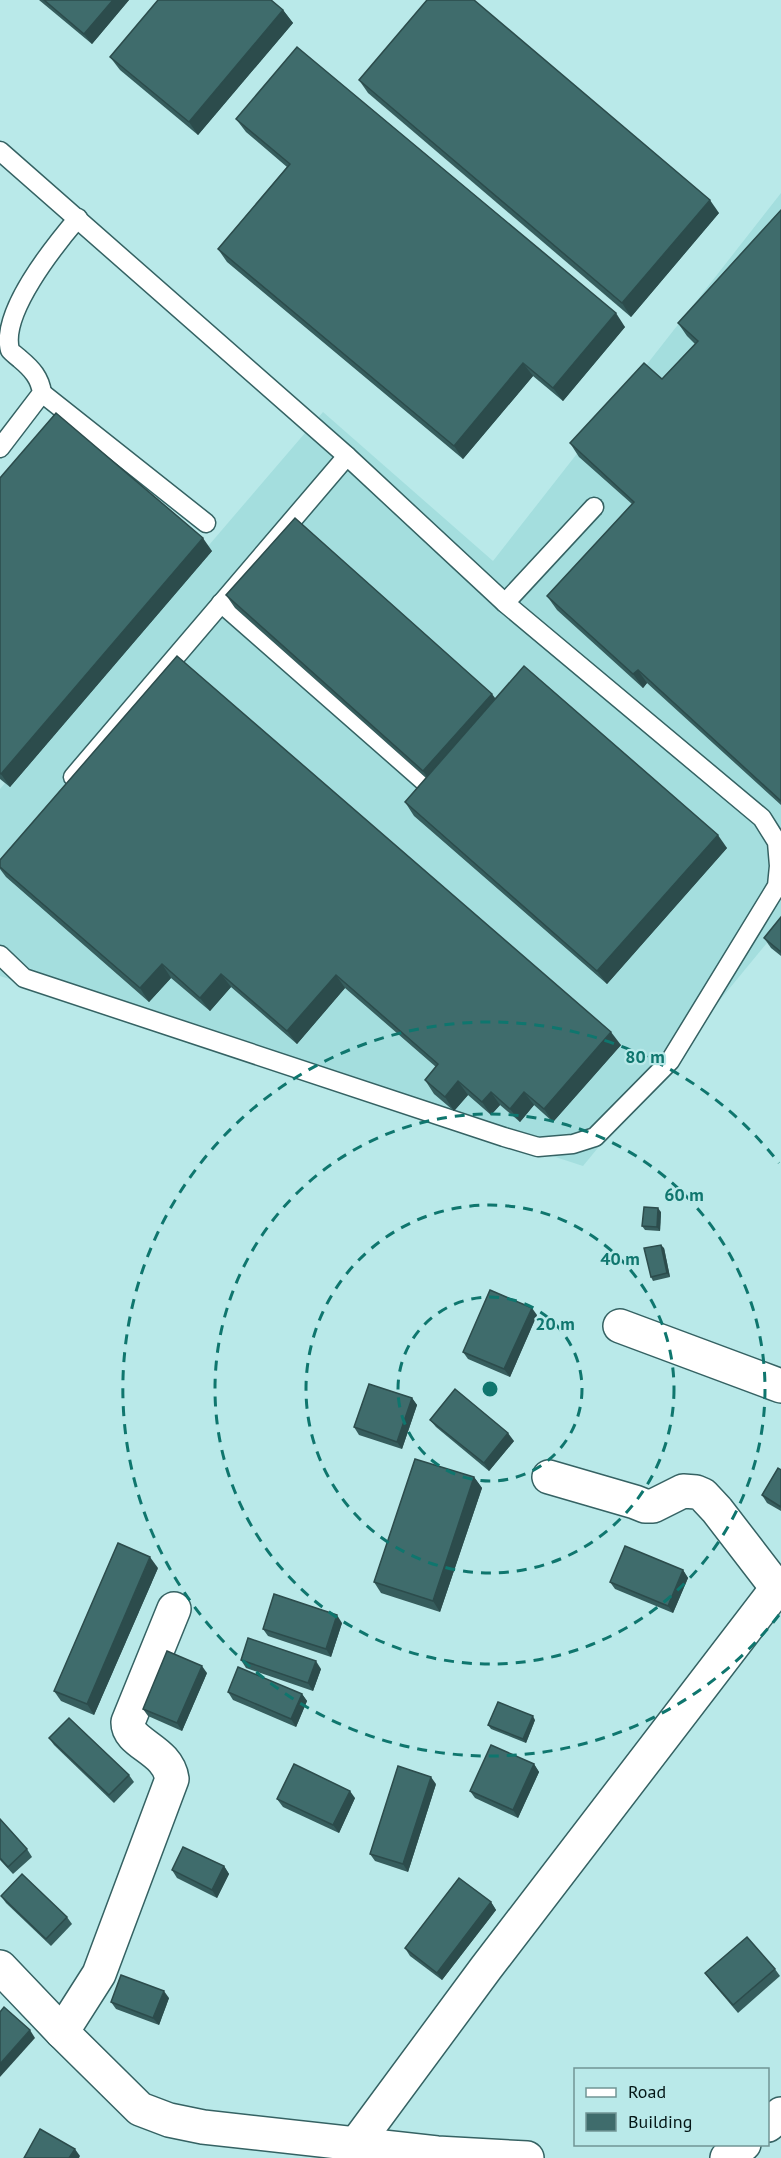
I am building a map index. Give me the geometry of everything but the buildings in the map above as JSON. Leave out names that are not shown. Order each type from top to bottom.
[{"type":"street","points":[[620,1326],[781,1386]]},
{"type":"street","points":[[356,2144],[493,1959],[779,1585],[717,1510],[696,1492],[683,1491],[660,1503],[645,1506],[549,1477]]},
{"type":"street","points":[[62,2032],[99,1974],[172,1779],[167,1763],[133,1736],[127,1727],[174,1609]]},
{"type":"street","points":[[0,1967],[140,2109],[169,2120],[203,2127],[437,2155],[527,2158]]},
{"type":"street","points":[[769,2124],[781,2114]]},
{"type":"street","points":[[727,2158],[743,2146]]},
{"type":"lane","points":[[0,151],[346,456],[505,603],[762,818],[777,842],[779,866],[777,886],[670,1061],[595,1137],[573,1144],[538,1147],[504,1137],[24,978],[0,955]]},
{"type":"lane","points":[[78,218],[26,279],[6,314],[4,332],[10,350],[28,366],[40,381],[42,393],[206,523]]},
{"type":"lane","points":[[0,448],[42,393]]},
{"type":"lane","points":[[61,790],[346,456]]},
{"type":"lane","points":[[505,603],[594,507]]},
{"type":"lane","points":[[221,603],[426,783]]},
{"type":"shaded area","points":[[781,193],[781,926],[583,1166],[0,976],[0,789],[323,412],[493,561]]}]
